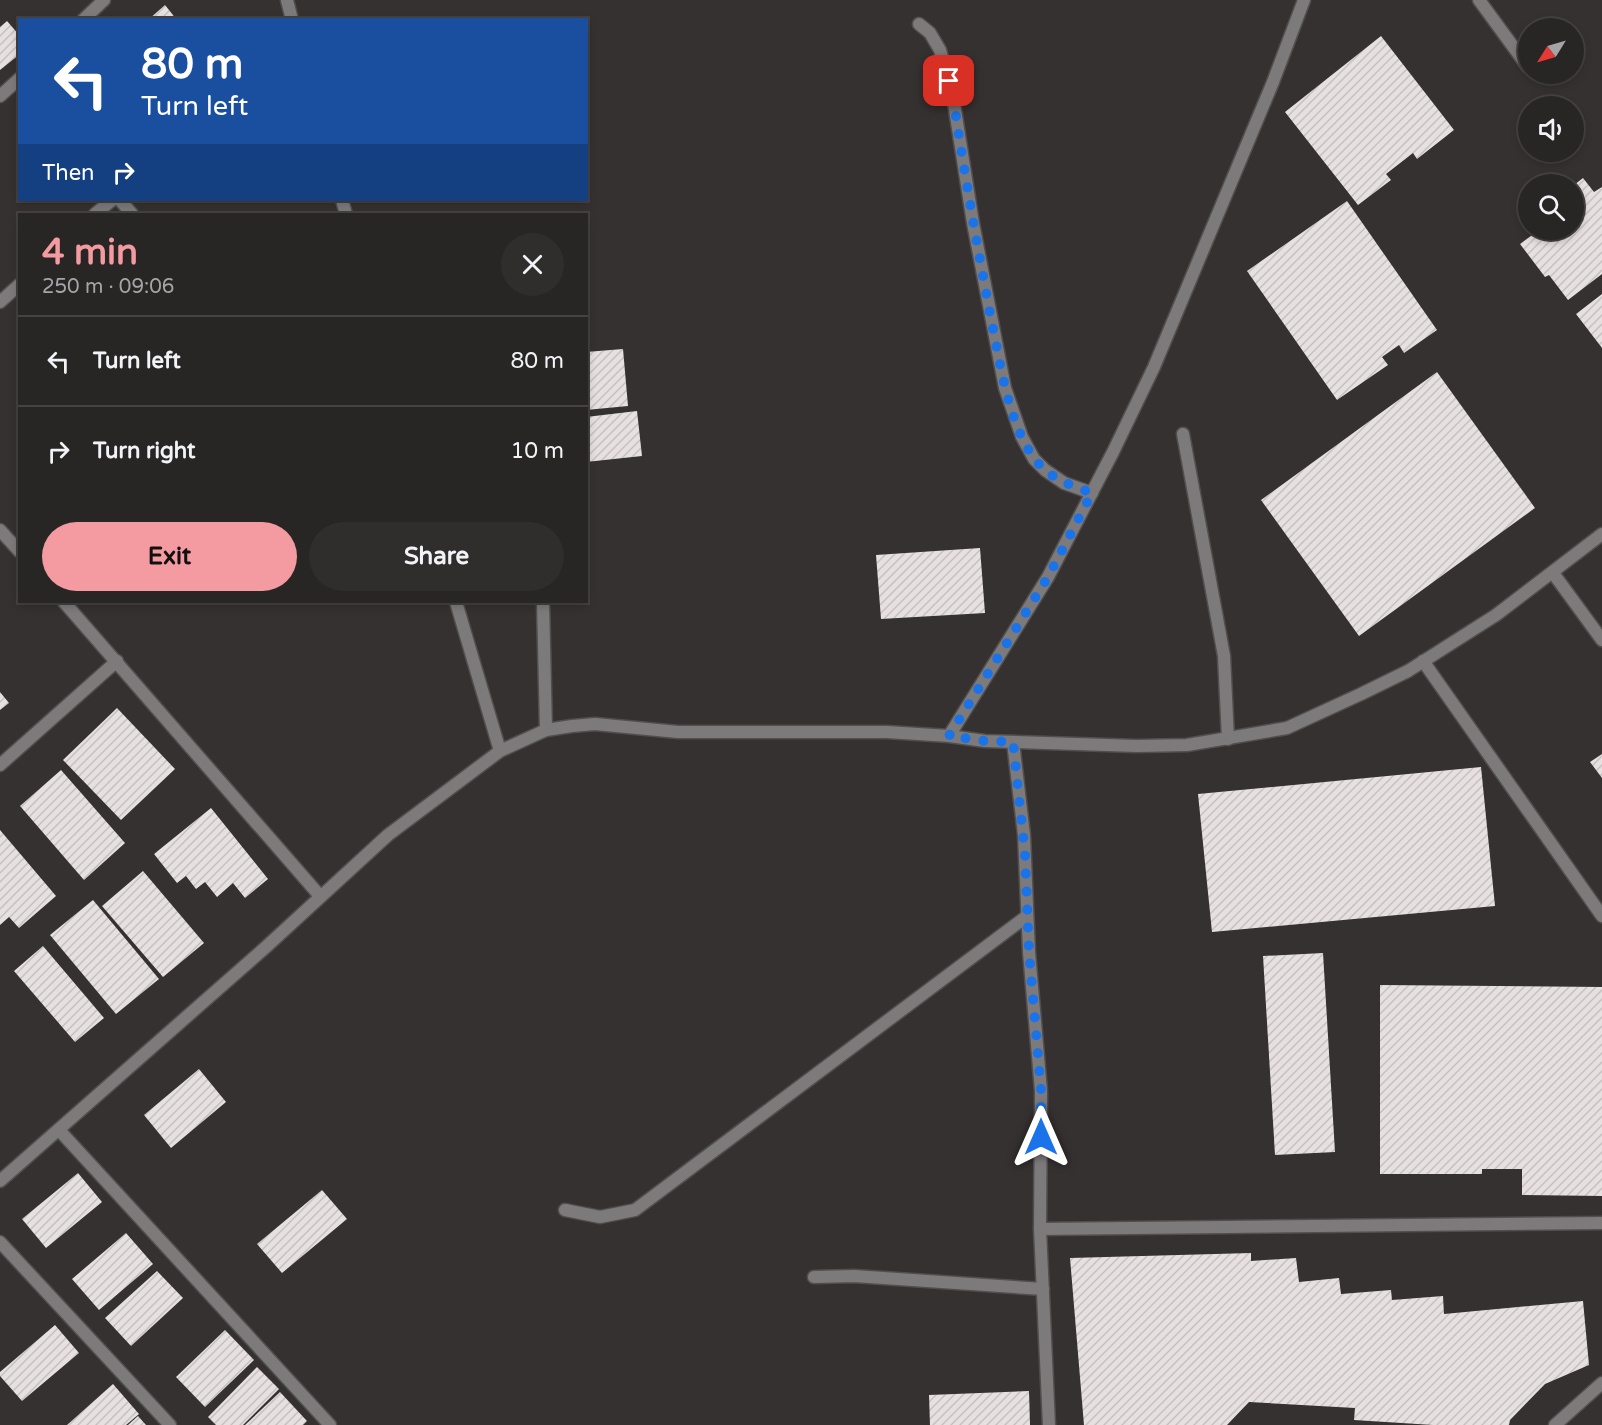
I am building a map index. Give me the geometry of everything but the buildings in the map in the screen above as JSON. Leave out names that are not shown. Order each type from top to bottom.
[{"type":"street","points":[[85,18],[104,0]]},
{"type":"street","points":[[287,0],[292,18]]},
{"type":"street","points":[[949,736],[1048,577],[1154,367],[1273,82],[1304,0]]},
{"type":"street","points":[[1479,0],[1518,53]]},
{"type":"street","points":[[919,24],[930,33],[940,50],[953,97],[972,223],[1005,388],[1022,437],[1034,459],[1045,470],[1064,483],[1092,493]]},
{"type":"street","points":[[0,96],[18,80]]},
{"type":"street","points":[[96,213],[111,201]]},
{"type":"street","points":[[121,201],[131,213]]},
{"type":"street","points":[[0,302],[18,286]]},
{"type":"street","points":[[1184,434],[1224,656],[1228,739]]},
{"type":"street","points":[[0,530],[18,550]]},
{"type":"street","points":[[0,1181],[258,954],[388,835],[500,751],[546,730],[596,724],[678,732],[887,732],[985,741],[1157,745],[1187,745],[1228,739],[1287,728],[1408,671],[1496,615],[1602,534]]},
{"type":"street","points":[[1553,573],[1602,640]]},
{"type":"street","points":[[65,603],[320,896]]},
{"type":"street","points":[[456,603],[500,751]]},
{"type":"street","points":[[543,603],[546,730]]},
{"type":"street","points":[[0,765],[117,661]]},
{"type":"street","points":[[1424,661],[1602,916]]},
{"type":"street","points":[[1013,742],[1024,836],[1027,916],[1041,1090],[1040,1229],[1049,1425]]},
{"type":"street","points":[[565,1210],[600,1217],[635,1210],[1027,916]]},
{"type":"street","points":[[59,1130],[330,1425]]},
{"type":"street","points":[[1040,1229],[1602,1222]]},
{"type":"street","points":[[0,1242],[170,1425]]},
{"type":"street","points":[[814,1277],[854,1276],[1043,1289]]},
{"type":"street","points":[[1556,1425],[1602,1383]]},
{"type":"route","points":[[949,81],[972,223],[1005,388],[1016,421],[1034,459],[1045,470],[1064,483],[1092,493],[1048,577],[949,736],[1013,742],[1024,836],[1029,952],[1041,1090],[1041,1137]]}]
